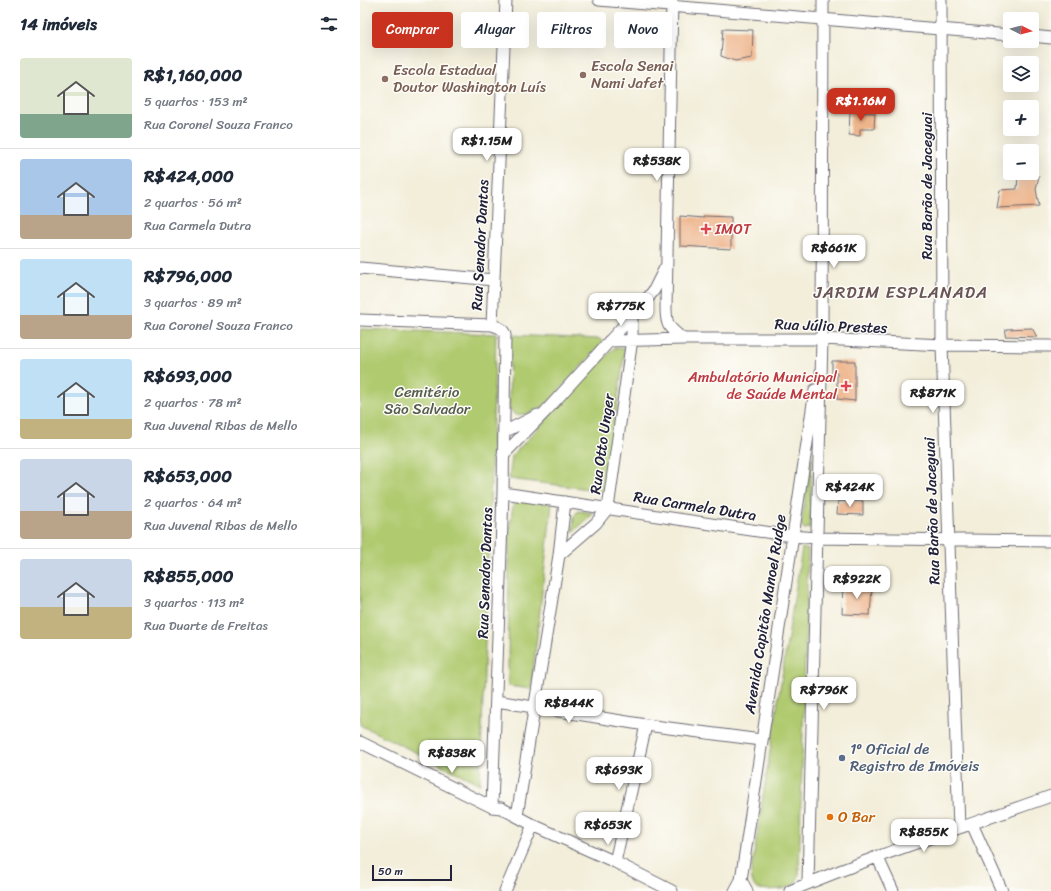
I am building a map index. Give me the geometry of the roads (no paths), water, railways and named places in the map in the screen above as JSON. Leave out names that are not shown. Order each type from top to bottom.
[{"type":"street","name":"Rua Senador Dantas","points":[[492,807],[503,493],[506,340],[504,331],[492,324],[506,0]]},
{"type":"street","points":[[599,0],[672,3],[824,19],[1003,34]]},
{"type":"street","points":[[808,883],[822,340],[824,0]]},
{"type":"street","name":"Rua Barão de Jaceguai","points":[[941,0],[942,345],[959,828]]},
{"type":"street","points":[[672,3],[666,320],[668,326],[684,339]]},
{"type":"street","points":[[1039,37],[1051,38]]},
{"type":"street","points":[[503,455],[545,412],[645,302],[654,290],[667,263]]},
{"type":"street","points":[[360,268],[494,280]]},
{"type":"street","name":"Rua Otto Unger","points":[[559,555],[596,522],[608,508],[632,339],[632,316]]},
{"type":"street","points":[[360,320],[492,324]]},
{"type":"street","name":"Rua Júlio Prestes","points":[[610,341],[632,339],[822,340],[942,345],[1051,346]]},
{"type":"street","name":"Avenida Capitão Manoel Rudge","points":[[735,891],[741,880],[822,340]]},
{"type":"street","points":[[504,432],[545,412]]},
{"type":"street","name":"Rua Carmela Dutra","points":[[503,493],[792,536],[817,538],[1051,541]]},
{"type":"street","points":[[517,816],[559,555],[565,502]]},
{"type":"street","points":[[496,701],[646,725],[761,740]]},
{"type":"street","points":[[615,862],[646,725]]},
{"type":"street","points":[[360,742],[492,807],[501,808],[533,826],[615,862],[672,891]]},
{"type":"street","points":[[790,891],[877,856],[1051,796]]},
{"type":"street","points":[[972,824],[1002,891]]},
{"type":"street","points":[[506,891],[533,826]]},
{"type":"street","points":[[877,856],[893,891]]},
{"type":"street","points":[[741,880],[747,891]]},
{"type":"place","name":"Escola Senai Nami Jafet","points":[[583,75]]},
{"type":"place","name":"Escola Estadual Doutor Washington Luís","points":[[385,79]]},
{"type":"place","name":"IMOT","points":[[706,229]]},
{"type":"place","name":"Ambulatório Municipal de Saúde Mental","points":[[846,386]]},
{"type":"place","name":"1º Oficial de Registro de Imóveis","points":[[842,758]]},
{"type":"place","name":"O Bar","points":[[830,817]]},
{"type":"district","name":"JARDIM ESPLANADA","points":[[901,292]]},
{"type":"park label","name":"Cemitério São Salvador","points":[[427,400]]}]
